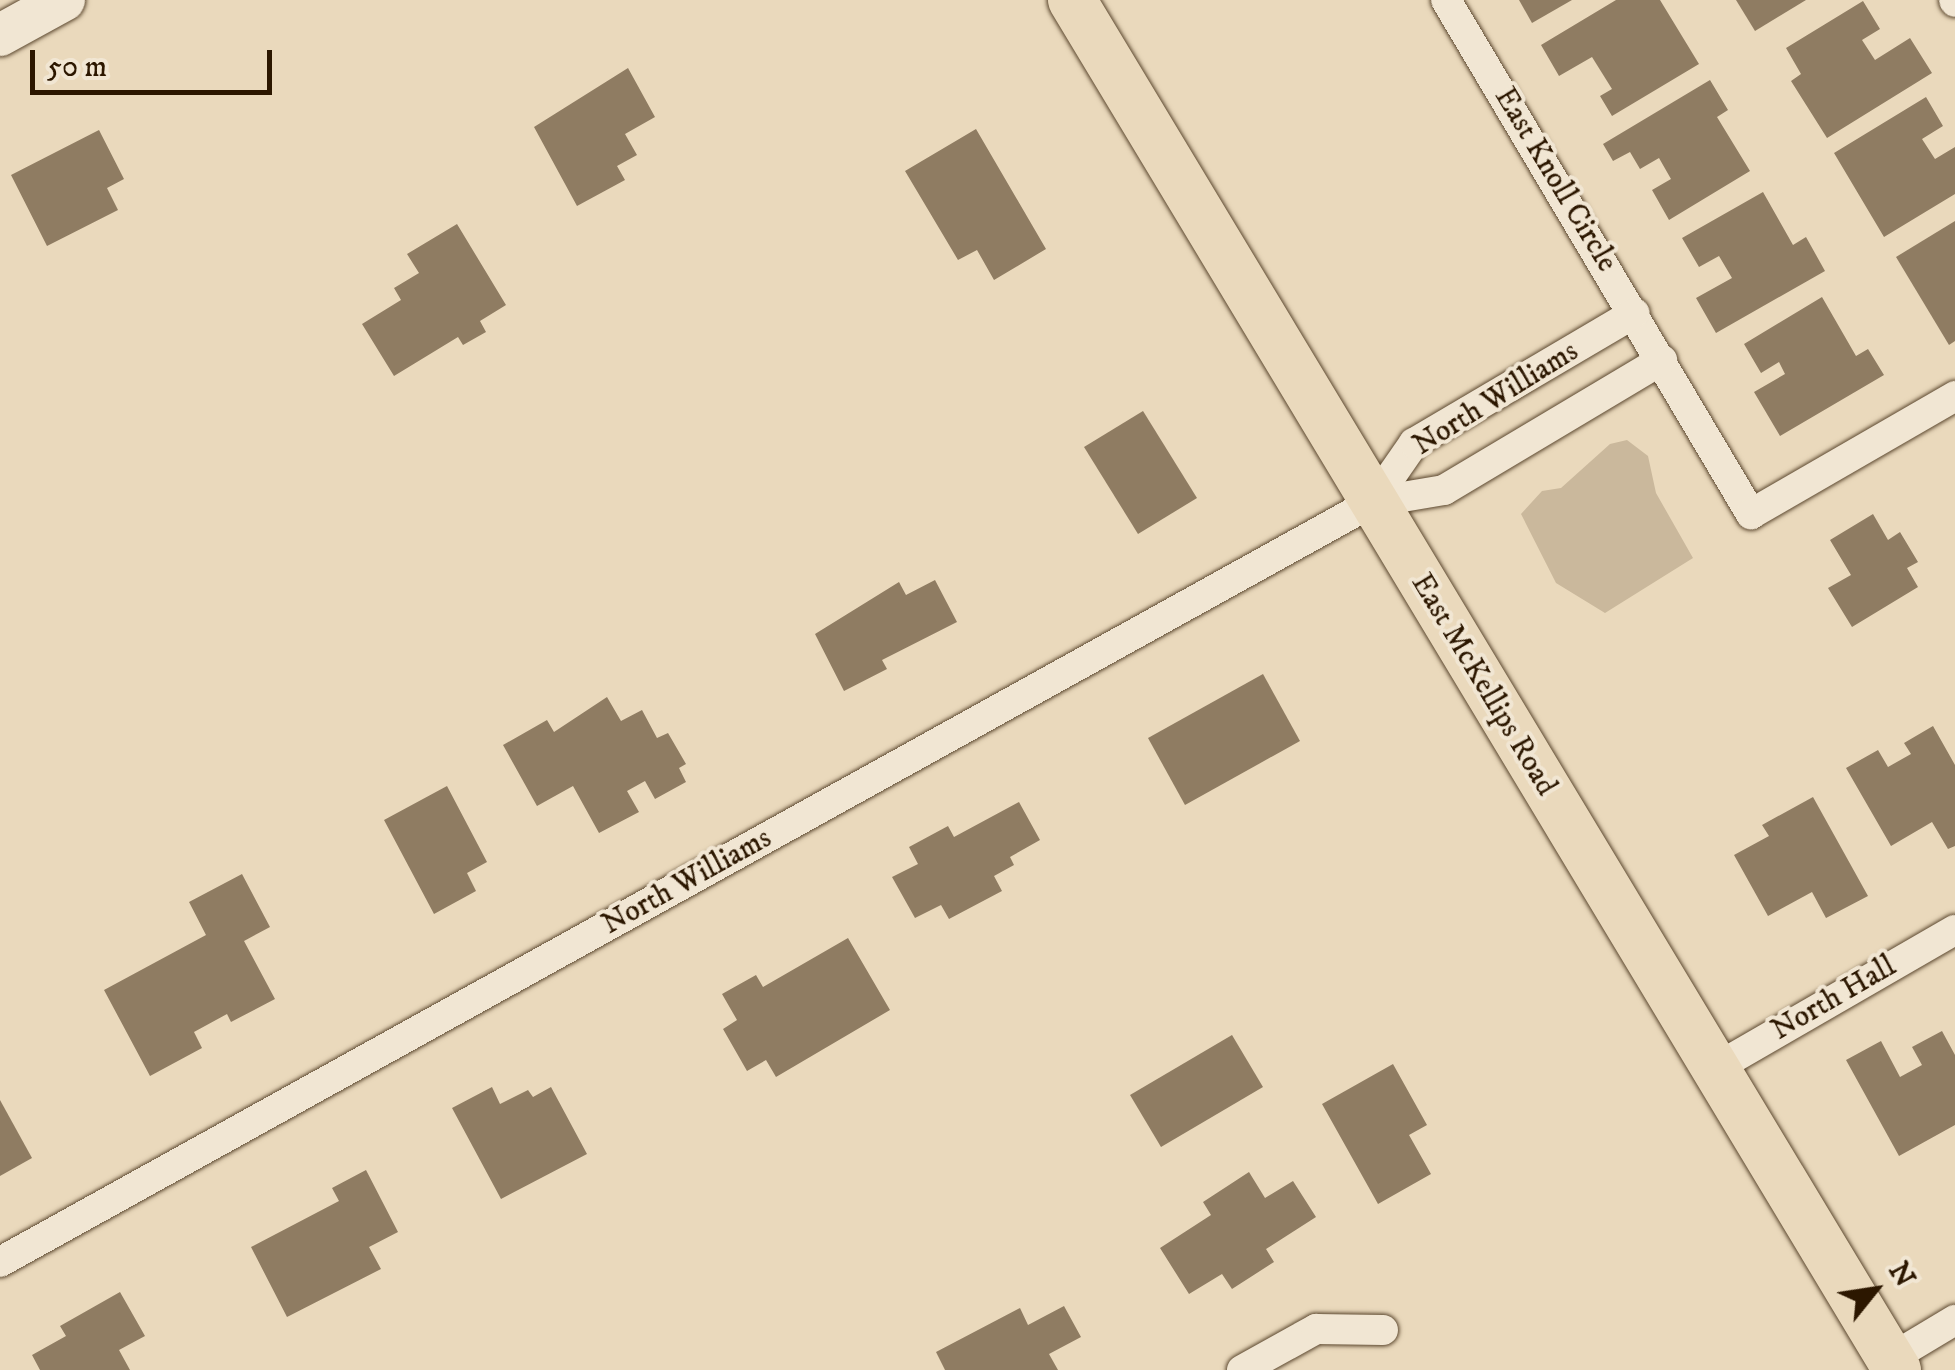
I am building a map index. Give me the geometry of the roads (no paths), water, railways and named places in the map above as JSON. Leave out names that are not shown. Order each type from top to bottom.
[{"type":"main road","name":"East McKellips Road","points":[[1072,0],[1893,1364]]},
{"type":"street","points":[[0,35],[64,0]]},
{"type":"street","name":"East Knoll Circle","points":[[1446,0],[1751,514],[1955,396]]},
{"type":"street","name":"North Williams","points":[[1373,502],[1414,442],[1635,313]]},
{"type":"street","name":"North Williams","points":[[0,1262],[1373,502],[1444,490],[1662,360]]},
{"type":"street","points":[[1515,383],[1544,430]]},
{"type":"street","name":"North Hall","points":[[1714,1069],[1955,930]]},
{"type":"street","points":[[1893,1364],[1955,1320]]},
{"type":"street","points":[[1242,1370],[1316,1329],[1383,1330]]}]
